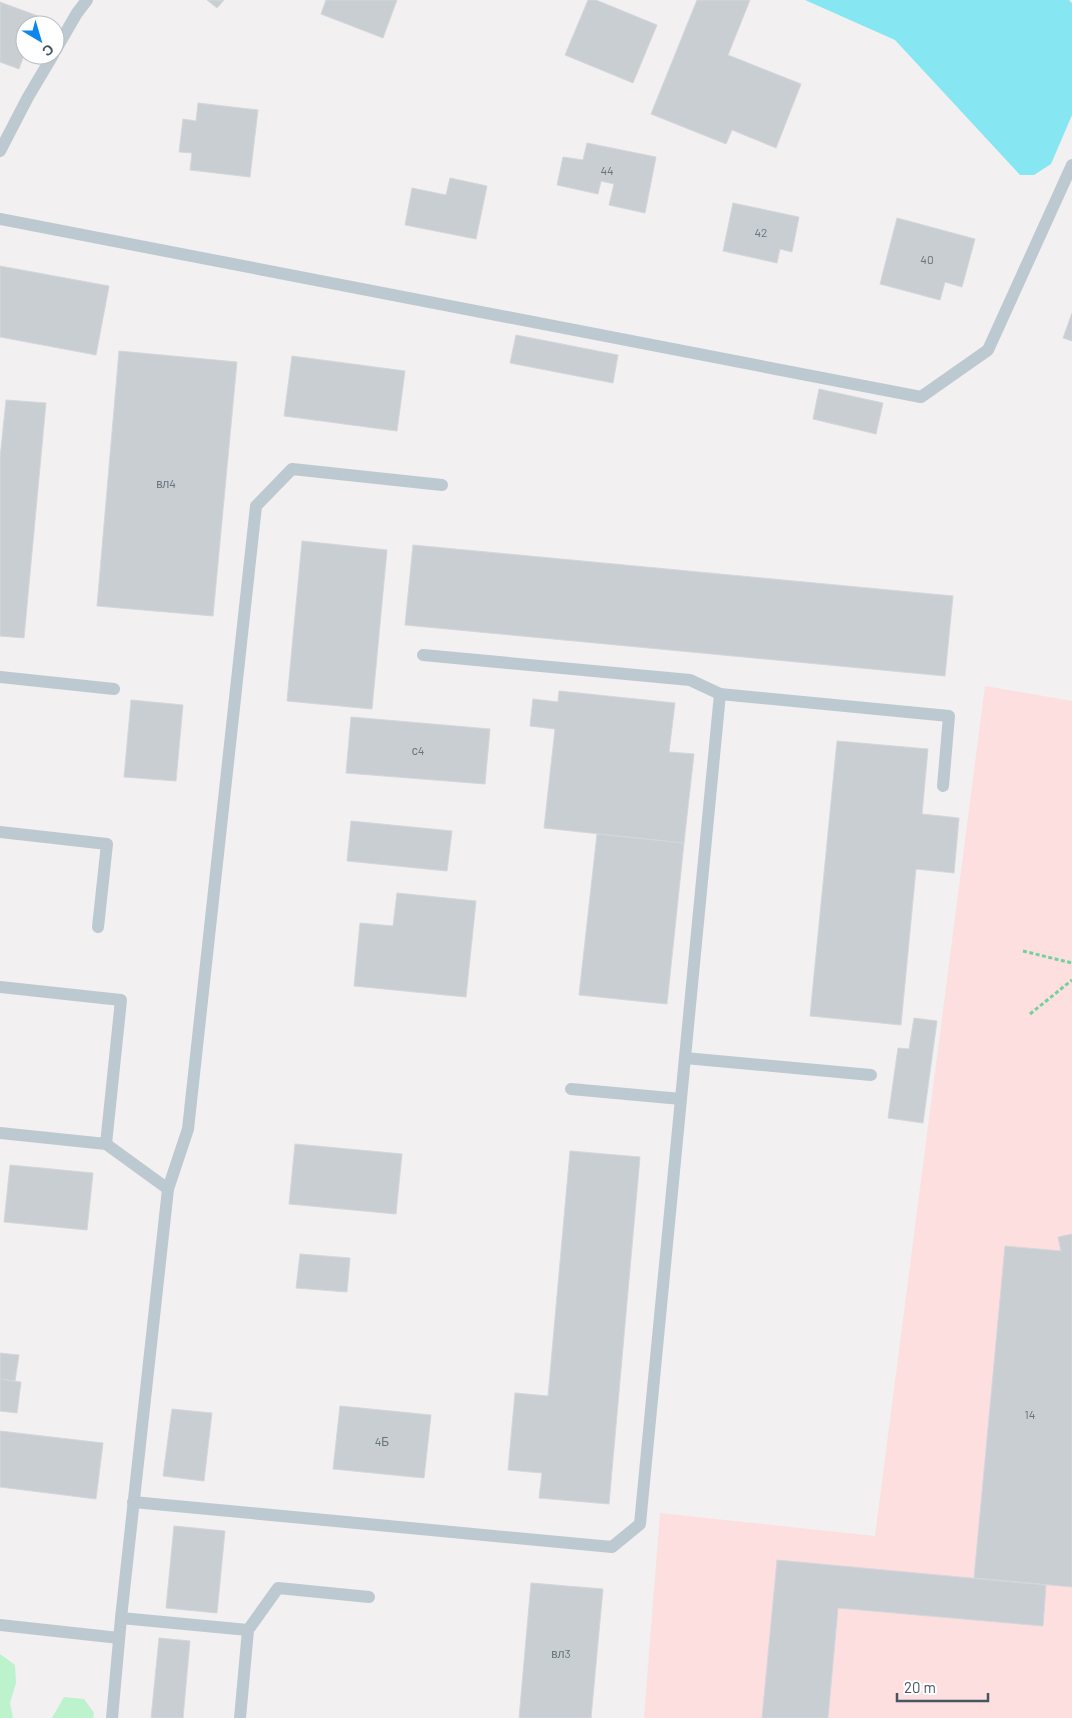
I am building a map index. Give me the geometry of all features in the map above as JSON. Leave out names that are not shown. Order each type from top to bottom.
[{"type":"lane","points":[[65,34],[87,0]]},
{"type":"lane","points":[[0,151],[46,65]]},
{"type":"lane","points":[[0,220],[921,397],[988,350],[1072,166]]},
{"type":"lane","points":[[112,1718],[120,1618],[168,1189],[188,1129],[256,506],[292,469],[442,485]]},
{"type":"lane","points":[[422,655],[690,680],[720,694],[949,716],[943,786]]},
{"type":"lane","points":[[0,677],[114,689]]},
{"type":"lane","points":[[133,1502],[612,1547],[640,1524],[720,694]]},
{"type":"lane","points":[[0,832],[107,844],[98,927]]},
{"type":"lane","points":[[0,988],[121,1000],[106,1144]]},
{"type":"lane","points":[[685,1058],[871,1075]]},
{"type":"lane","points":[[571,1089],[681,1099]]},
{"type":"lane","points":[[0,1133],[106,1144],[168,1189]]},
{"type":"lane","points":[[240,1718],[248,1630],[278,1588],[369,1597]]},
{"type":"lane","points":[[120,1618],[248,1630]]},
{"type":"lane","points":[[0,1625],[119,1638]]},
{"type":"path","points":[[1023,952],[1072,963]]},
{"type":"path","points":[[1030,1014],[1072,980]]},
{"type":"shaded area","points":[[985,686],[1072,701],[1072,1718],[644,1718],[660,1513],[875,1536]]},
{"type":"green space","points":[[0,1654],[15,1665],[16,1683],[10,1703],[13,1718],[0,1718]]},
{"type":"green space","points":[[64,1697],[84,1699],[94,1713],[93,1718],[52,1718]]},
{"type":"water","points":[[805,0],[1069,0],[1072,3],[1072,115],[1051,164],[1034,175],[1020,175],[895,40]]},
{"type":"building","points":[[207,0],[224,0],[217,8]]},
{"type":"building","points":[[326,0],[397,0],[383,38],[321,14]]},
{"type":"building","points":[[588,0],[596,0],[657,25],[633,83],[565,55]]},
{"type":"building","points":[[697,0],[750,0],[728,55],[801,84],[776,148],[732,130],[726,144],[651,114]]},
{"type":"building","points":[[0,2],[35,15],[15,15],[15,65],[20,65],[19,69],[0,62]]},
{"type":"building","points":[[198,103],[258,110],[250,177],[190,170],[192,153],[179,152],[183,119],[196,121]]},
{"type":"building","points":[[587,143],[656,157],[645,213],[609,205],[614,184],[601,181],[598,194],[557,185],[563,157],[583,160]]},
{"type":"building","points":[[450,178],[487,186],[476,239],[405,225],[412,188],[446,195]]},
{"type":"building","points":[[733,203],[799,217],[792,252],[780,249],[777,263],[723,251]]},
{"type":"building","points":[[897,218],[975,239],[962,287],[945,282],[940,300],[880,284]]},
{"type":"building","points":[[0,266],[109,286],[96,355],[0,337]]},
{"type":"building","points":[[1072,313],[1072,341],[1063,338]]},
{"type":"building","points":[[516,335],[618,355],[613,383],[510,363]]},
{"type":"building","points":[[119,351],[237,362],[213,616],[97,606]]},
{"type":"building","points":[[292,356],[405,371],[397,431],[284,416]]},
{"type":"building","points":[[819,389],[883,403],[876,434],[813,419]]},
{"type":"building","points":[[6,400],[46,403],[24,638],[0,636],[0,458]]},
{"type":"building","points":[[302,541],[387,550],[372,709],[287,701]]},
{"type":"building","points":[[413,545],[953,596],[945,676],[405,625]]},
{"type":"building","points":[[559,691],[675,703],[669,752],[694,754],[684,843],[544,828],[555,729],[530,726],[533,699],[558,702]]},
{"type":"building","points":[[131,700],[183,705],[176,781],[124,777]]},
{"type":"building","points":[[351,717],[490,729],[485,784],[346,773]]},
{"type":"building","points":[[837,741],[928,749],[922,814],[959,818],[954,873],[916,869],[901,1025],[810,1016]]},
{"type":"building","points":[[351,821],[452,831],[447,871],[347,861]]},
{"type":"building","points":[[597,834],[684,843],[667,1004],[579,995]]},
{"type":"building","points":[[397,893],[476,901],[466,997],[354,986],[360,923],[393,926]]},
{"type":"building","points":[[914,1018],[937,1021],[923,1123],[888,1118],[898,1048],[909,1049]]},
{"type":"building","points":[[295,1144],[402,1154],[396,1214],[289,1204]]},
{"type":"building","points":[[570,1151],[640,1157],[609,1504],[539,1498],[542,1473],[508,1470],[515,1393],[548,1396]]},
{"type":"building","points":[[10,1165],[93,1173],[87,1230],[4,1222]]},
{"type":"building","points":[[1072,1234],[1072,1587],[974,1578],[1005,1246],[1061,1251],[1058,1237]]},
{"type":"building","points":[[300,1254],[350,1258],[347,1292],[296,1288]]},
{"type":"building","points":[[0,1353],[19,1355],[15,1381],[0,1379]]},
{"type":"building","points":[[0,1379],[21,1382],[17,1413],[0,1411]]},
{"type":"building","points":[[340,1406],[431,1415],[424,1478],[333,1469]]},
{"type":"building","points":[[172,1409],[212,1413],[204,1481],[163,1476]]},
{"type":"building","points":[[0,1431],[103,1443],[96,1499],[0,1487]]},
{"type":"building","points":[[174,1526],[225,1531],[217,1613],[166,1608]]},
{"type":"building","points":[[777,1560],[1046,1585],[1043,1626],[838,1608],[828,1718],[762,1718]]},
{"type":"building","points":[[531,1583],[603,1589],[591,1718],[519,1718]]},
{"type":"building","points":[[159,1638],[190,1641],[183,1718],[151,1718]]}]
